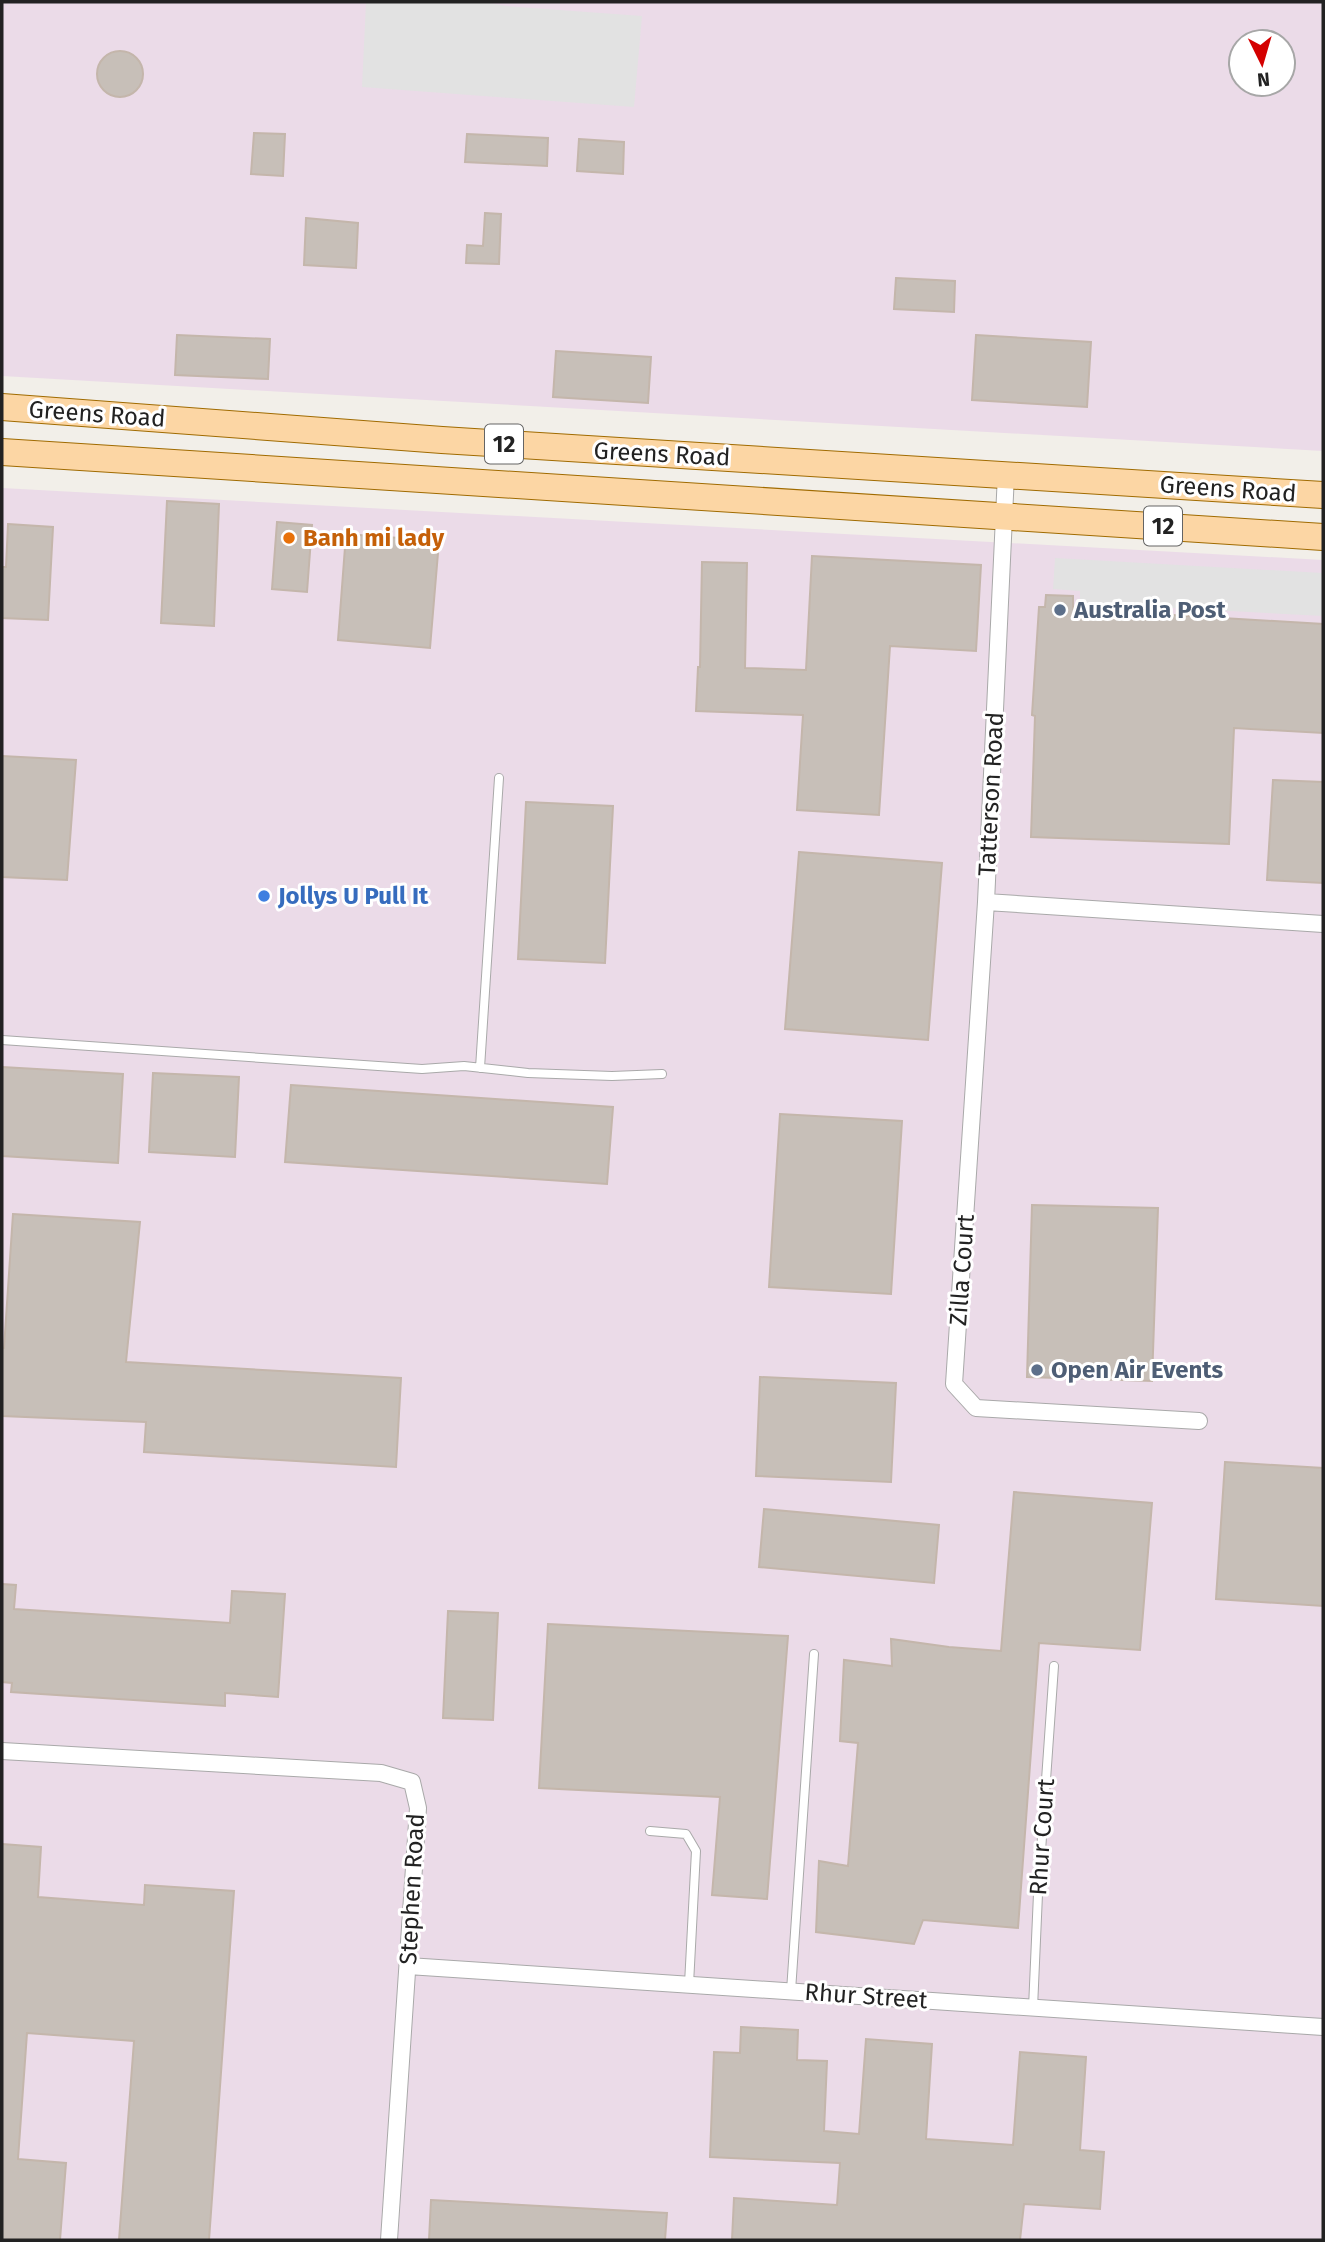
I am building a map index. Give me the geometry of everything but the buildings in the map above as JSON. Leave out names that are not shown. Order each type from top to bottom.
[{"type":"main road","name":"Greens Road","points":[[2,407],[442,440],[1323,495]]},
{"type":"main road","points":[[155,462],[159,419]]},
{"type":"main road","name":"Greens Road","points":[[2,452],[1323,537]]},
{"type":"street","name":"Tatterson Road","points":[[1006,474],[986,902],[1323,924]]},
{"type":"street","name":"Zilla Court","points":[[986,902],[954,1384],[976,1408],[1199,1421]]},
{"type":"street","name":"Stephen Road","points":[[2,1751],[381,1773],[412,1782],[418,1808],[388,2240]]},
{"type":"street","name":"Rhur Street","points":[[408,1966],[1323,2027]]},
{"type":"lane","points":[[480,1068],[499,778]]},
{"type":"lane","points":[[2,1040],[422,1069],[464,1066],[612,1076],[662,1073]]},
{"type":"lane","points":[[791,1991],[814,1654]]},
{"type":"lane","name":"Rhur Court","points":[[1033,2008],[1054,1666]]},
{"type":"lane","points":[[650,1831],[686,1834],[695,1851],[689,1984]]},
{"type":"shaded area","points":[[2,2],[1323,2],[1323,451],[2,376]]},
{"type":"shaded area","points":[[366,2],[485,2],[506,6],[642,16],[634,107],[362,87]]},
{"type":"shaded area","points":[[2,488],[1323,560],[1323,2240],[2,2240]]},
{"type":"shaded area","points":[[1055,558],[1323,573],[1323,616],[1080,603],[1080,591],[1053,589]]},
{"type":"place","name":"Banh mi lady","points":[[289,538]]},
{"type":"place","name":"Australia Post","points":[[1060,610]]},
{"type":"place","name":"Jollys U Pull It","points":[[264,896]]},
{"type":"place","name":"Open Air Events","points":[[1037,1370]]}]
